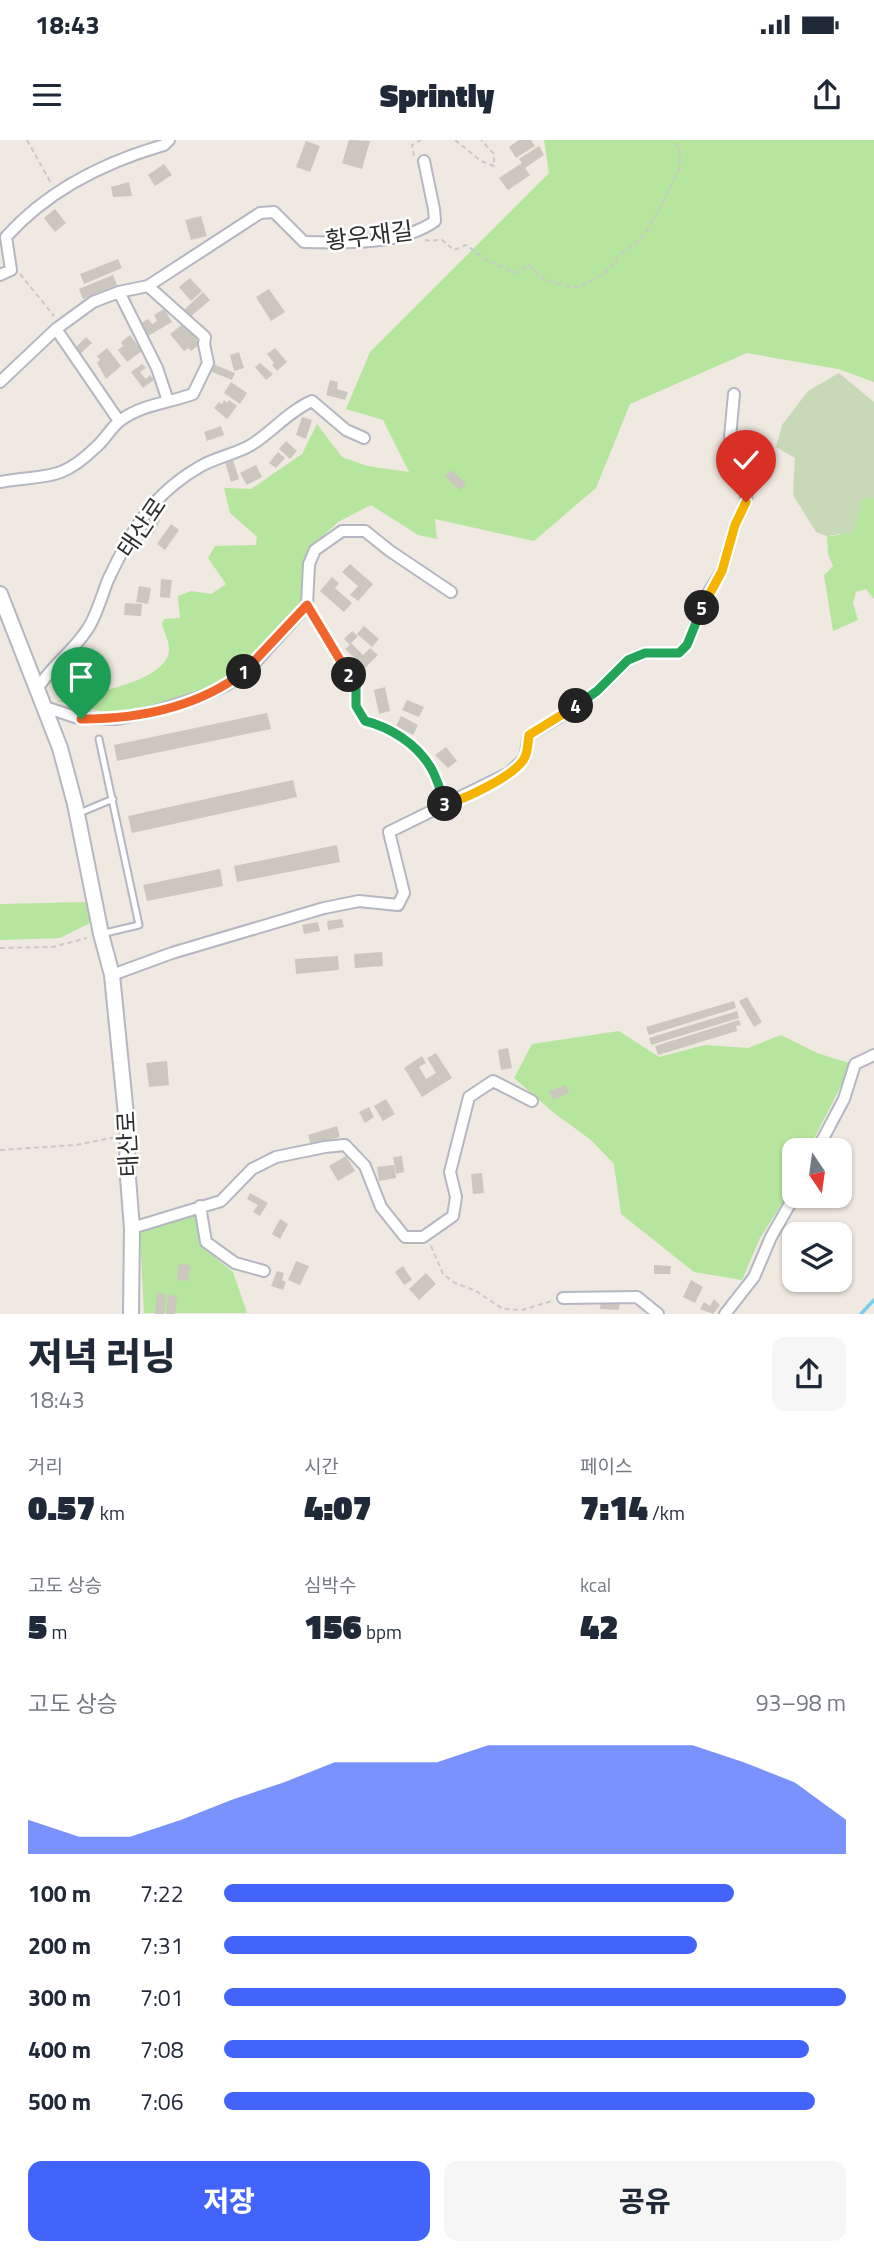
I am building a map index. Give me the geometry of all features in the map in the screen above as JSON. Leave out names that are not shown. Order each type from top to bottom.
[{"type":"street","points":[[0,275],[11,270],[6,237],[19,222],[57,193],[113,162],[164,145],[169,140]]},
{"type":"street","name":"황우재길","points":[[0,382],[59,327],[93,302],[119,292],[148,286],[260,213],[275,212],[304,242],[343,243],[386,238],[425,228],[435,221],[424,161]]},
{"type":"street","points":[[0,482],[56,476],[95,448],[119,421],[134,412],[193,394],[208,363],[205,337],[148,286]]},
{"type":"street","points":[[119,292],[157,368],[168,401]]},
{"type":"street","points":[[59,327],[119,421]]},
{"type":"street","points":[[112,975],[172,953],[324,908],[359,901],[398,905],[404,893],[389,832],[509,773],[525,758],[529,735],[597,691],[628,660],[645,653],[679,653],[687,645],[707,596],[722,571],[735,525],[746,502],[747,479],[730,437],[734,394]]},
{"type":"street","name":"태산로","points":[[36,691],[43,678],[90,626],[108,581],[128,542],[142,516],[160,495],[203,464],[250,446],[312,401],[346,430],[364,438]]},
{"type":"street","points":[[41,706],[81,719],[117,719],[153,712],[203,696],[227,685],[252,666],[307,605],[309,564],[314,550],[342,531],[365,531],[451,592]]},
{"type":"street","name":"태산로","points":[[0,594],[41,706],[60,748],[112,975],[128,1135],[127,1164],[132,1228],[131,1314]]},
{"type":"street","points":[[823,1138],[844,1099],[855,1064],[874,1055]]},
{"type":"street","points":[[132,1228],[221,1201],[252,1169],[276,1157],[345,1145],[365,1166],[381,1207],[405,1237],[425,1236],[453,1216],[456,1198],[450,1172],[469,1097],[493,1081],[532,1101]]},
{"type":"street","points":[[200,1206],[206,1242],[235,1263],[264,1271]]},
{"type":"street","points":[[725,1314],[754,1277],[771,1237],[788,1208]]},
{"type":"street","points":[[563,1298],[637,1297],[658,1314]]},
{"type":"lane","points":[[99,739],[139,925],[102,934]]},
{"type":"lane","points":[[77,814],[113,799]]},
{"type":"path","points":[[27,140],[57,193]]},
{"type":"path","points":[[421,140],[412,145],[414,156],[424,161]]},
{"type":"path","points":[[455,140],[481,161],[494,166],[494,154],[481,140]]},
{"type":"path","points":[[408,233],[432,242],[441,239],[454,250],[466,245],[487,260],[515,273],[528,265],[545,280],[558,285],[583,285],[605,273],[620,255],[642,238],[653,221],[679,170],[680,152],[675,140]]},
{"type":"path","points":[[11,270],[19,272],[59,327]]},
{"type":"path","points":[[307,605],[342,666],[356,684],[356,706],[365,721],[381,725],[411,745],[431,768],[446,805]]},
{"type":"path","points":[[0,948],[53,947],[102,934]]},
{"type":"path","points":[[0,1150],[76,1145],[128,1135]]},
{"type":"path","points":[[425,1236],[438,1258],[443,1274],[503,1309],[522,1310],[563,1298]]},
{"type":"green space","points":[[544,140],[874,140],[874,382],[838,369],[747,353],[630,404],[596,488],[534,541],[435,519],[437,539],[418,535],[371,505],[338,522],[310,548],[304,563],[301,605],[254,657],[229,679],[203,692],[157,707],[117,715],[57,701],[122,686],[154,672],[164,662],[169,648],[162,624],[164,619],[180,618],[178,596],[191,591],[211,594],[226,584],[208,558],[215,546],[256,545],[257,537],[230,513],[224,488],[251,489],[302,454],[317,424],[342,457],[367,466],[409,472],[383,420],[346,409],[370,352],[549,173]]},
{"type":"green space","points":[[839,373],[874,402],[874,498],[861,499],[861,509],[853,532],[827,536],[816,532],[793,495],[795,458],[776,447],[782,425],[808,391]]},
{"type":"green space","points":[[874,498],[874,599],[866,589],[856,592],[853,603],[858,620],[833,631],[824,575],[833,566],[828,554],[827,536],[840,535],[861,509],[861,499]]},
{"type":"green space","points":[[86,902],[90,923],[60,938],[0,940],[0,904]]},
{"type":"green space","points":[[619,1031],[659,1057],[705,1045],[748,1048],[781,1035],[817,1053],[849,1063],[841,1086],[814,1138],[782,1138],[782,1203],[760,1238],[742,1280],[694,1272],[621,1214],[614,1164],[591,1140],[554,1113],[514,1078],[532,1044]]},
{"type":"green space","points":[[197,1210],[203,1248],[233,1272],[247,1313],[144,1313],[140,1232]]},
{"type":"building","points":[[349,140],[370,141],[362,169],[342,163]]},
{"type":"building","points":[[519,140],[531,140],[535,146],[516,158],[509,147]]},
{"type":"building","points":[[306,141],[320,146],[310,172],[296,167]]},
{"type":"building","points":[[539,146],[544,155],[525,168],[530,175],[508,190],[499,178],[522,163],[519,159]]},
{"type":"building","points":[[164,164],[172,175],[155,186],[148,175]]},
{"type":"building","points":[[129,182],[132,196],[113,197],[111,187]]},
{"type":"building","points":[[55,209],[66,223],[55,232],[44,218]]},
{"type":"building","points":[[201,216],[207,236],[191,240],[185,220]]},
{"type":"building","points":[[118,259],[122,268],[84,284],[80,274]]},
{"type":"building","points":[[113,275],[117,285],[83,299],[79,289]]},
{"type":"building","points":[[190,278],[202,291],[191,301],[179,287]]},
{"type":"building","points":[[269,289],[285,312],[271,321],[256,297]]},
{"type":"building","points":[[203,292],[210,300],[189,318],[183,311]]},
{"type":"building","points":[[164,309],[172,322],[148,336],[140,324],[148,319],[152,324],[157,321],[154,315]]},
{"type":"building","points":[[184,323],[200,344],[191,351],[189,348],[184,351],[170,334]]},
{"type":"building","points":[[130,335],[142,351],[127,362],[118,350],[123,346],[121,342]]},
{"type":"building","points":[[86,337],[92,343],[80,354],[75,348]]},
{"type":"building","points":[[107,348],[121,366],[106,379],[97,363],[100,360],[97,356]]},
{"type":"building","points":[[275,348],[287,362],[277,371],[267,354]]},
{"type":"building","points":[[239,352],[244,368],[234,371],[230,355]]},
{"type":"building","points":[[260,363],[273,374],[266,380],[255,367]]},
{"type":"building","points":[[142,364],[146,368],[140,372],[146,379],[150,375],[154,380],[143,388],[131,372]]},
{"type":"building","points":[[213,364],[235,373],[232,380],[210,371]]},
{"type":"building","points":[[330,380],[338,382],[337,389],[348,392],[345,400],[326,395]]},
{"type":"building","points":[[231,382],[247,393],[240,404],[224,393]]},
{"type":"building","points":[[224,400],[237,406],[227,419],[214,408]]},
{"type":"building","points":[[302,417],[312,420],[306,439],[296,435]]},
{"type":"building","points":[[221,426],[224,435],[207,441],[204,432]]},
{"type":"building","points":[[286,441],[297,451],[290,459],[279,449]]},
{"type":"building","points":[[278,452],[285,458],[276,468],[269,463]]},
{"type":"building","points":[[233,460],[239,479],[231,482],[225,462]]},
{"type":"building","points":[[256,465],[262,477],[247,485],[240,473]]},
{"type":"building","points":[[451,470],[466,483],[460,490],[445,477]]},
{"type":"building","points":[[153,516],[160,520],[153,534],[145,530]]},
{"type":"building","points":[[171,524],[179,530],[165,550],[157,544]]},
{"type":"building","points":[[350,564],[373,584],[358,601],[350,595],[358,586],[342,572]]},
{"type":"building","points":[[332,577],[339,583],[335,588],[352,603],[344,612],[320,591]]},
{"type":"building","points":[[161,579],[172,580],[170,598],[160,597]]},
{"type":"building","points":[[139,586],[151,588],[148,604],[136,602]]},
{"type":"building","points":[[125,603],[142,604],[141,616],[124,615]]},
{"type":"building","points":[[364,626],[379,639],[372,647],[357,634]]},
{"type":"building","points":[[352,631],[358,636],[351,643],[363,655],[370,648],[378,655],[365,668],[345,649],[350,645],[344,639]]},
{"type":"building","points":[[385,687],[390,711],[379,714],[374,690]]},
{"type":"building","points":[[407,700],[424,707],[419,717],[402,710]]},
{"type":"building","points":[[267,713],[271,729],[117,761],[114,745]]},
{"type":"building","points":[[401,716],[418,725],[413,735],[396,726]]},
{"type":"building","points":[[446,747],[457,761],[448,768],[435,755]]},
{"type":"building","points":[[293,780],[297,797],[132,833],[128,816]]},
{"type":"building","points":[[337,845],[340,862],[237,882],[234,866]]},
{"type":"building","points":[[220,869],[223,886],[147,901],[143,885]]},
{"type":"building","points":[[342,919],[344,927],[328,930],[327,921]]},
{"type":"building","points":[[318,922],[320,931],[304,934],[302,925]]},
{"type":"building","points":[[382,952],[383,966],[355,968],[354,954]]},
{"type":"building","points":[[338,956],[339,970],[296,974],[295,959]]},
{"type":"building","points":[[747,997],[762,1022],[754,1027],[739,1001]]},
{"type":"building","points":[[734,1001],[736,1008],[649,1035],[646,1027]]},
{"type":"building","points":[[737,1011],[739,1018],[651,1045],[649,1038]]},
{"type":"building","points":[[739,1020],[741,1025],[736,1026],[737,1031],[658,1055],[655,1046]]},
{"type":"building","points":[[508,1048],[512,1068],[501,1070],[498,1050]]},
{"type":"building","points":[[436,1053],[452,1078],[422,1097],[404,1068],[422,1056],[426,1063],[419,1067],[426,1079],[436,1073],[427,1058]]},
{"type":"building","points":[[167,1061],[169,1085],[149,1087],[146,1063]]},
{"type":"building","points":[[566,1085],[569,1093],[553,1100],[549,1091]]},
{"type":"building","points":[[386,1099],[395,1114],[383,1121],[374,1106]]},
{"type":"building","points":[[369,1107],[374,1117],[365,1123],[359,1112]]},
{"type":"building","points":[[337,1126],[340,1137],[311,1145],[308,1135]]},
{"type":"building","points":[[346,1156],[355,1171],[338,1181],[329,1166]]},
{"type":"building","points":[[402,1156],[404,1172],[396,1174],[393,1157]]},
{"type":"building","points":[[394,1165],[396,1178],[379,1181],[377,1167]]},
{"type":"building","points":[[482,1173],[484,1193],[473,1194],[471,1174]]},
{"type":"building","points":[[250,1193],[268,1203],[260,1216],[253,1212],[258,1205],[247,1199]]},
{"type":"building","points":[[280,1219],[288,1224],[280,1239],[272,1234]]},
{"type":"building","points":[[296,1261],[309,1266],[300,1285],[288,1280]]},
{"type":"building","points":[[179,1264],[190,1265],[188,1281],[177,1280]]},
{"type":"building","points":[[654,1265],[671,1266],[670,1274],[654,1274]]},
{"type":"building","points":[[403,1266],[412,1280],[404,1285],[395,1272]]},
{"type":"building","points":[[277,1271],[284,1273],[282,1280],[286,1282],[283,1290],[271,1286]]},
{"type":"building","points":[[426,1273],[436,1284],[419,1300],[409,1289]]},
{"type":"building","points":[[691,1280],[703,1287],[695,1303],[683,1297]]},
{"type":"building","points":[[157,1293],[166,1294],[164,1314],[155,1314]]},
{"type":"building","points":[[168,1295],[177,1296],[175,1314],[166,1314]]},
{"type":"building","points":[[714,1299],[720,1305],[713,1314],[700,1309],[704,1302],[710,1306]]},
{"type":"building","points":[[601,1300],[620,1301],[619,1310],[600,1309]]},
{"type":"waterway","points":[[861,1314],[874,1300]]},
{"type":"route","points":[[81,719],[117,719],[153,712],[203,696],[227,685],[252,666],[307,605],[342,666],[356,684],[356,706],[365,721],[381,725],[411,745],[431,768],[446,805],[509,773],[525,758],[529,735],[597,691],[628,660],[645,653],[679,653],[687,645],[707,596],[722,571],[735,525],[746,502]]}]
